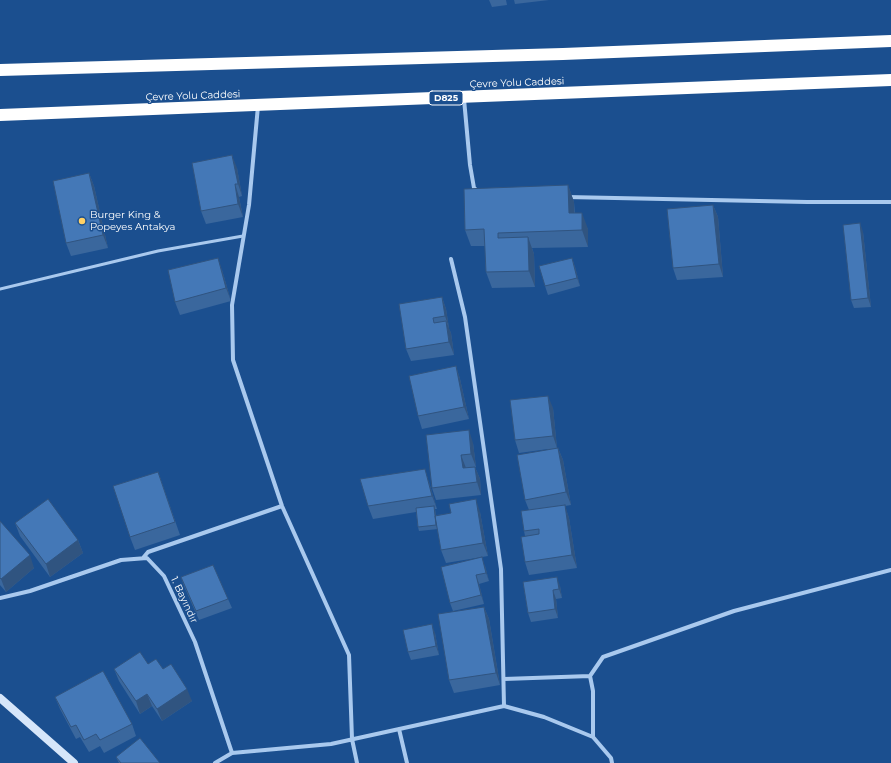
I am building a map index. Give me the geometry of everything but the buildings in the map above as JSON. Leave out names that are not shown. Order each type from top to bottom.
[{"type":"highway","points":[[0,70],[555,54],[891,41]]},
{"type":"highway","name":"Çevre Yolu Caddesi","points":[[0,116],[891,80]]},
{"type":"street","points":[[464,97],[474,188],[480,192]]},
{"type":"street","points":[[258,105],[249,205],[232,306],[233,360],[282,506],[349,655],[352,739],[357,763]]},
{"type":"street","points":[[560,196],[807,202],[891,202]]},
{"type":"street","points":[[450,259],[465,317],[501,569],[504,706]]},
{"type":"street","points":[[0,598],[38,588],[121,560],[142,558],[148,552],[282,506]]},
{"type":"street","name":"1. Bayındır","points":[[142,558],[147,558],[164,576],[195,642],[232,753]]},
{"type":"street","points":[[593,737],[593,691],[590,676],[603,657],[734,611],[891,570]]},
{"type":"street","points":[[504,679],[590,676]]},
{"type":"street","points":[[0,698],[74,763]]},
{"type":"street","points":[[215,763],[232,753],[331,744],[504,706],[544,717],[593,737],[611,758],[612,763]]},
{"type":"street","points":[[399,729],[407,763]]},
{"type":"lane","points":[[0,289],[158,251],[244,236]]},
{"type":"place","name":"Burger King & Popeyes Antakya","points":[[82,221]]}]
